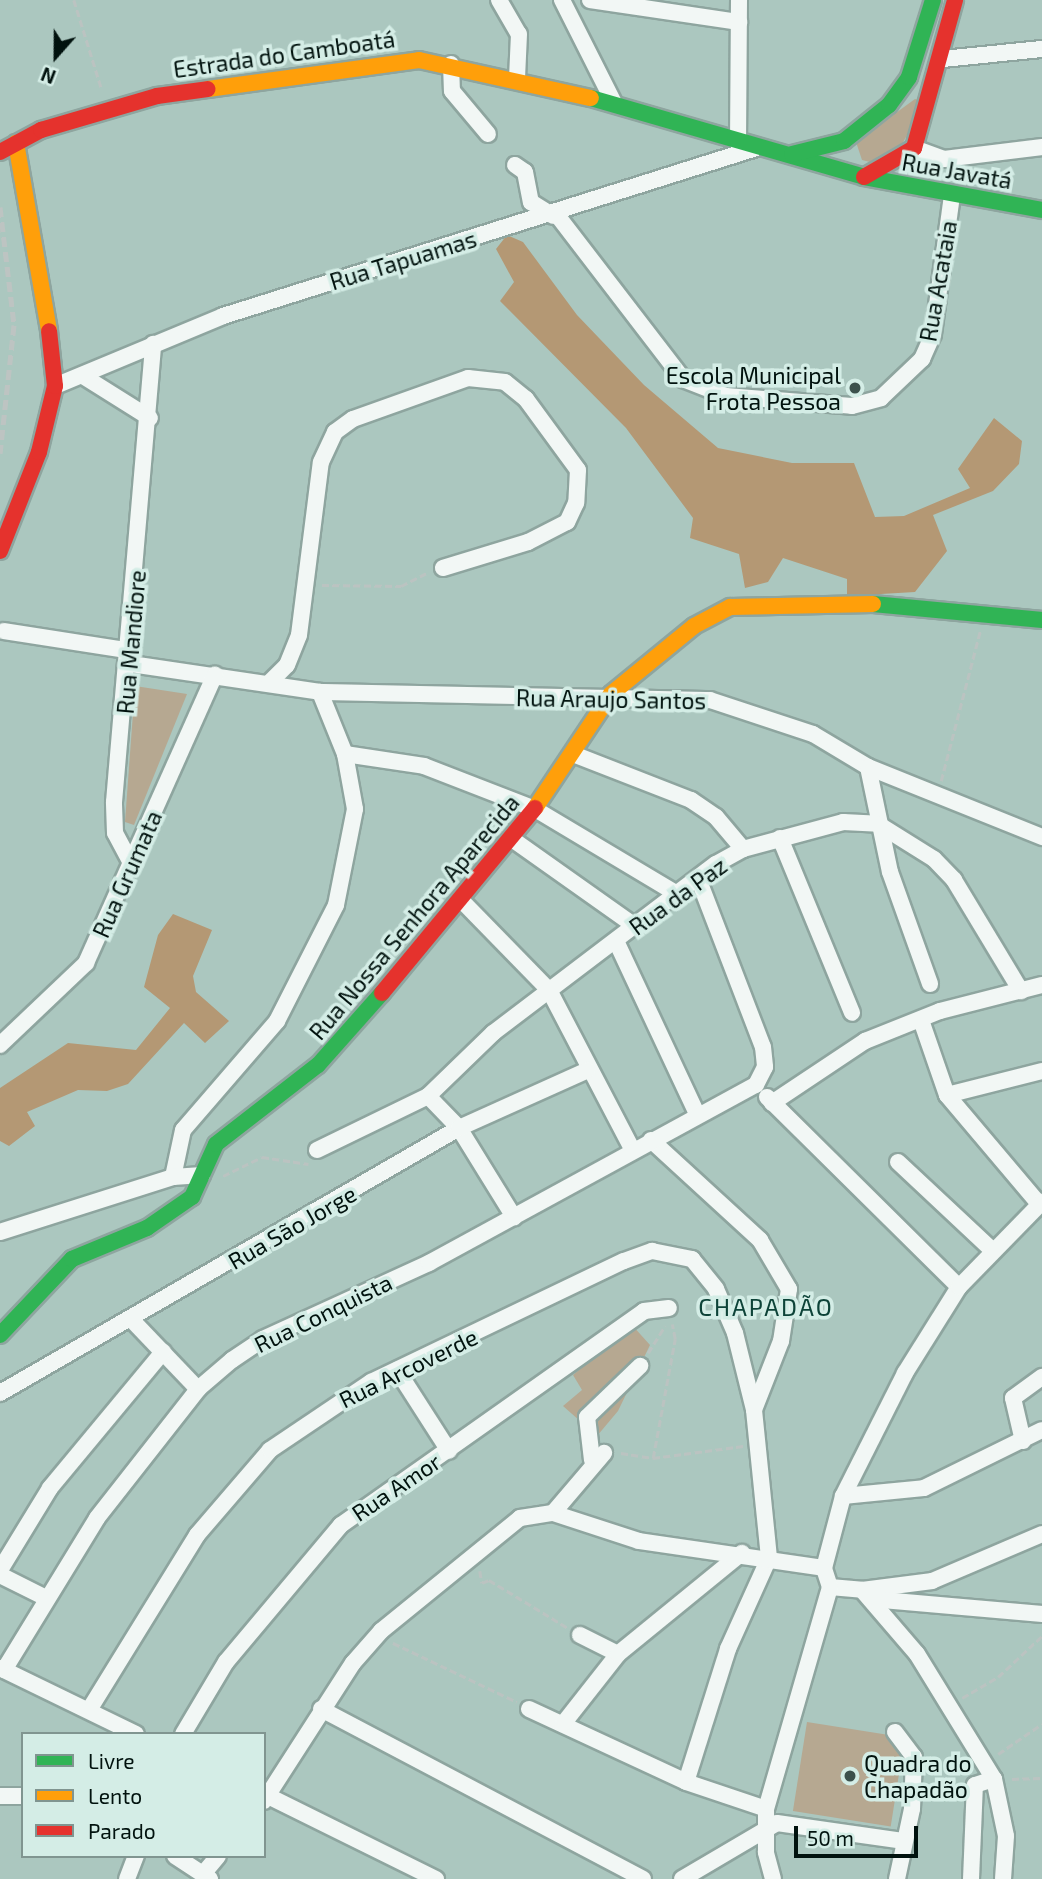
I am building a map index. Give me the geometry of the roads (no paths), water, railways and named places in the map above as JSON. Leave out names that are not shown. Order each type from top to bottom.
[{"type":"main road","name":"Estrada do Camboatá","points":[[782,155],[844,141],[889,105],[909,77],[933,0]]},
{"type":"main road","points":[[844,141],[864,177],[911,151],[935,89],[955,0]]},
{"type":"main road","name":"Estrada do Camboatá","points":[[0,152],[16,143],[107,108],[383,61],[451,64],[517,78],[614,103],[737,143],[864,177]]},
{"type":"main road","points":[[909,77],[925,78],[935,89]]},
{"type":"main road","points":[[0,551],[39,452],[55,387],[42,272],[16,143]]},
{"type":"main road","points":[[911,151],[933,193]]},
{"type":"main road","name":"Rua Javatá","points":[[864,177],[933,193],[1042,209]]},
{"type":"main road","name":"Rua Nossa Senhora Aparecida","points":[[0,1335],[72,1259],[147,1228],[192,1197],[216,1144],[318,1065],[463,902],[535,809],[611,694],[661,649],[730,607],[906,604],[986,611],[1042,620]]},
{"type":"street","points":[[499,0],[522,44],[517,78]]},
{"type":"street","points":[[562,0],[614,103]]},
{"type":"street","points":[[590,0],[739,22]]},
{"type":"street","points":[[737,143],[738,0]]},
{"type":"street","points":[[943,59],[1042,49]]},
{"type":"street","points":[[451,64],[452,91],[488,134]]},
{"type":"street","points":[[911,151],[944,159],[1042,147]]},
{"type":"street","name":"Rua Tapuamas","points":[[55,387],[153,344],[555,216],[757,148]]},
{"type":"street","name":"Rua Acataia","points":[[522,174],[531,202],[555,216],[683,379],[726,396],[852,406],[881,398],[922,359],[933,334],[952,196]]},
{"type":"street","name":"Rua Mandiore","points":[[131,863],[114,817],[131,657],[150,418],[153,344]]},
{"type":"street","points":[[83,376],[150,418]]},
{"type":"street","points":[[268,683],[294,650],[308,583],[321,462],[335,432],[353,419],[468,379],[505,382],[526,399],[578,470],[576,503],[567,522],[528,542],[443,568]]},
{"type":"street","name":"Rua Araujo Santos","points":[[4,631],[215,674],[320,692],[611,694],[710,700],[755,712],[813,734],[869,767],[937,797],[1042,836]]},
{"type":"street","name":"Rua Grumata","points":[[0,1045],[86,963],[215,674]]},
{"type":"street","points":[[173,1177],[183,1130],[277,1020],[336,905],[355,809],[345,754],[320,692]]},
{"type":"street","points":[[345,754],[424,766],[535,809],[677,894]]},
{"type":"street","points":[[573,754],[691,800],[716,817],[743,849]]},
{"type":"street","points":[[869,767],[878,824],[930,984]]},
{"type":"street","name":"Rua da Paz","points":[[317,1150],[428,1096],[493,1033],[698,878],[743,849],[843,822],[878,824],[903,836],[954,880],[1021,991]]},
{"type":"street","points":[[780,838],[852,1013]]},
{"type":"street","points":[[512,839],[635,926]]},
{"type":"street","points":[[698,878],[763,1047],[765,1067],[756,1085],[959,1287]]},
{"type":"street","points":[[463,902],[549,990],[588,1070],[632,1149]]},
{"type":"street","points":[[617,941],[697,1114]]},
{"type":"street","points":[[772,1103],[865,1041],[921,1020],[1042,985]]},
{"type":"street","points":[[773,1879],[765,1833],[766,1809],[830,1587],[824,1569],[843,1496],[905,1373],[959,1287],[1041,1203],[947,1095],[921,1020]]},
{"type":"street","name":"Rua São Jorge","points":[[0,1393],[459,1128],[588,1070]]},
{"type":"street","points":[[947,1095],[1042,1072]]},
{"type":"street","name":"Rua Conquista","points":[[2,1669],[44,1597],[198,1389],[263,1339],[513,1217],[632,1149],[756,1085]]},
{"type":"street","points":[[428,1096],[459,1128],[513,1217]]},
{"type":"street","points":[[651,1140],[781,1267],[787,1313],[754,1410],[769,1558],[728,1649],[686,1782]]},
{"type":"street","points":[[898,1162],[993,1251]]},
{"type":"street","points":[[0,1232],[173,1177],[201,1178]]},
{"type":"street","name":"Rua Arcoverde","points":[[89,1710],[231,1490],[320,1412],[397,1370],[624,1261],[673,1251],[692,1259],[716,1289],[754,1410]]},
{"type":"street","name":"Rua Amor","points":[[184,1732],[226,1662],[303,1563],[341,1525],[644,1311],[669,1308]]},
{"type":"street","points":[[131,1319],[198,1389]]},
{"type":"street","points":[[44,1597],[0,1573],[50,1488],[163,1352]]},
{"type":"street","points":[[553,1513],[598,1456],[587,1417],[640,1366]]},
{"type":"street","points":[[397,1370],[449,1451]]},
{"type":"street","points":[[1023,1440],[1011,1405],[1042,1377]]},
{"type":"street","points":[[843,1496],[924,1488],[1042,1430]]},
{"type":"street","points":[[436,1879],[266,1797],[321,1709],[381,1631],[467,1557],[520,1518],[553,1513],[639,1541],[742,1553],[824,1569]]},
{"type":"street","points":[[867,1595],[932,1581],[1042,1534]]},
{"type":"street","points":[[563,1724],[618,1654],[742,1553]]},
{"type":"street","points":[[830,1587],[867,1595],[1042,1614]]},
{"type":"street","points":[[867,1595],[950,1705],[995,1779],[1006,1836],[1003,1879]]},
{"type":"street","points":[[580,1635],[618,1654]]},
{"type":"street","points":[[2,1669],[132,1732]]},
{"type":"street","points":[[321,1709],[643,1879]]},
{"type":"street","points":[[529,1709],[686,1782],[766,1809]]},
{"type":"street","points":[[895,1732],[914,1757],[912,1809],[897,1879]]},
{"type":"street","points":[[971,1879],[975,1785],[995,1779]]},
{"type":"street","points":[[0,1796],[21,1796]]},
{"type":"street","points":[[682,1879],[765,1833],[777,1823],[904,1842]]},
{"type":"street","points":[[127,1879],[135,1858]]},
{"type":"street","points":[[179,1858],[206,1877],[217,1858]]},
{"type":"railway","points":[[0,207],[14,325],[0,453]]},
{"type":"place","name":"Escola Municipal Frota Pessoa","points":[[855,388]]},
{"type":"place","name":"Quadra do Chapadão","points":[[850,1776]]},
{"type":"district","name":"CHAPADÃO","points":[[766,1307]]}]
